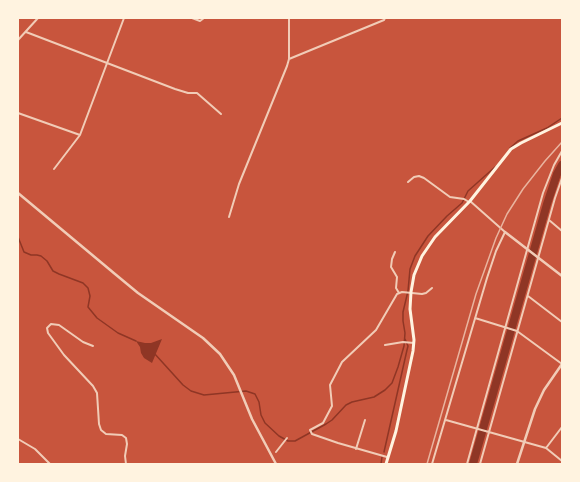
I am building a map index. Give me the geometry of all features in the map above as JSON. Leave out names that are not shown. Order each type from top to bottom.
[{"type":"main road","points":[[386,464],[396,431],[414,343],[408,292],[418,265],[427,247],[438,232],[470,202],[511,150],[521,143],[562,123]]},
{"type":"street","points":[[18,40],[37,18]]},
{"type":"street","points":[[54,169],[80,134],[124,18]]},
{"type":"street","points":[[192,18],[200,21]]},
{"type":"street","points":[[200,21],[204,18]]},
{"type":"street","points":[[229,217],[239,184],[287,66],[289,59],[289,18]]},
{"type":"street","points":[[289,59],[384,20],[385,18]]},
{"type":"street","points":[[26,32],[186,93],[197,93],[221,114]]},
{"type":"street","points":[[18,113],[80,134]]},
{"type":"street","points":[[467,464],[529,250],[547,182],[562,151]]},
{"type":"street","points":[[408,182],[414,177],[419,176],[450,197],[464,199],[470,202],[505,232],[562,276]]},
{"type":"street","points":[[480,464],[537,257],[562,178]]},
{"type":"street","points":[[18,193],[123,281],[203,338],[217,351],[227,362],[234,375],[252,418],[276,464]]},
{"type":"street","points":[[549,220],[562,231]]},
{"type":"street","points":[[432,464],[491,265],[505,232]]},
{"type":"street","points":[[395,252],[391,267],[397,277],[396,288],[399,293]]},
{"type":"street","points":[[399,293],[408,292],[422,294],[432,288]]},
{"type":"street","points":[[388,456],[356,449],[312,434],[310,430],[323,423],[332,406],[330,385],[342,362],[376,330],[399,293]]},
{"type":"street","points":[[527,296],[562,322]]},
{"type":"street","points":[[475,318],[517,331],[562,364],[550,380],[531,418],[518,464]]},
{"type":"street","points":[[92,346],[83,342],[59,325],[51,324],[47,328],[48,334],[67,359],[93,386],[97,393],[99,424],[102,430],[106,434],[122,435],[126,438],[126,464]]},
{"type":"street","points":[[386,345],[403,342],[414,343]]},
{"type":"street","points":[[356,449],[365,420]]},
{"type":"street","points":[[445,420],[546,448],[562,461]]},
{"type":"street","points":[[546,448],[562,427]]},
{"type":"street","points":[[276,452],[287,438]]},
{"type":"street","points":[[18,439],[35,449],[50,464]]},
{"type":"shaded area","points":[[162,339],[152,363],[144,358],[136,341],[151,343]]},
{"type":"waterway","points":[[510,148],[518,141],[547,128],[562,118]]},
{"type":"waterway","points":[[473,464],[547,204],[557,174],[562,165]]},
{"type":"waterway","points":[[154,353],[183,385],[191,391],[204,395],[246,391],[255,394],[265,423],[279,436],[288,441],[295,441],[332,420],[346,405],[352,402],[374,397],[385,390],[392,383],[404,346],[405,333],[403,312],[408,291],[410,269],[415,256],[428,236],[462,203],[468,191],[495,167]]},
{"type":"waterway","points":[[18,237],[24,252],[31,255],[41,256],[47,261],[53,271],[83,283],[88,288],[90,296],[88,307],[97,318],[118,333],[136,341]]},
{"type":"waterway","points":[[384,452],[408,346],[405,339]]},
{"type":"waterway","points":[[381,464],[382,457]]},
{"type":"railway","points":[[427,464],[476,294],[496,238],[507,214],[523,189],[562,142]]}]
